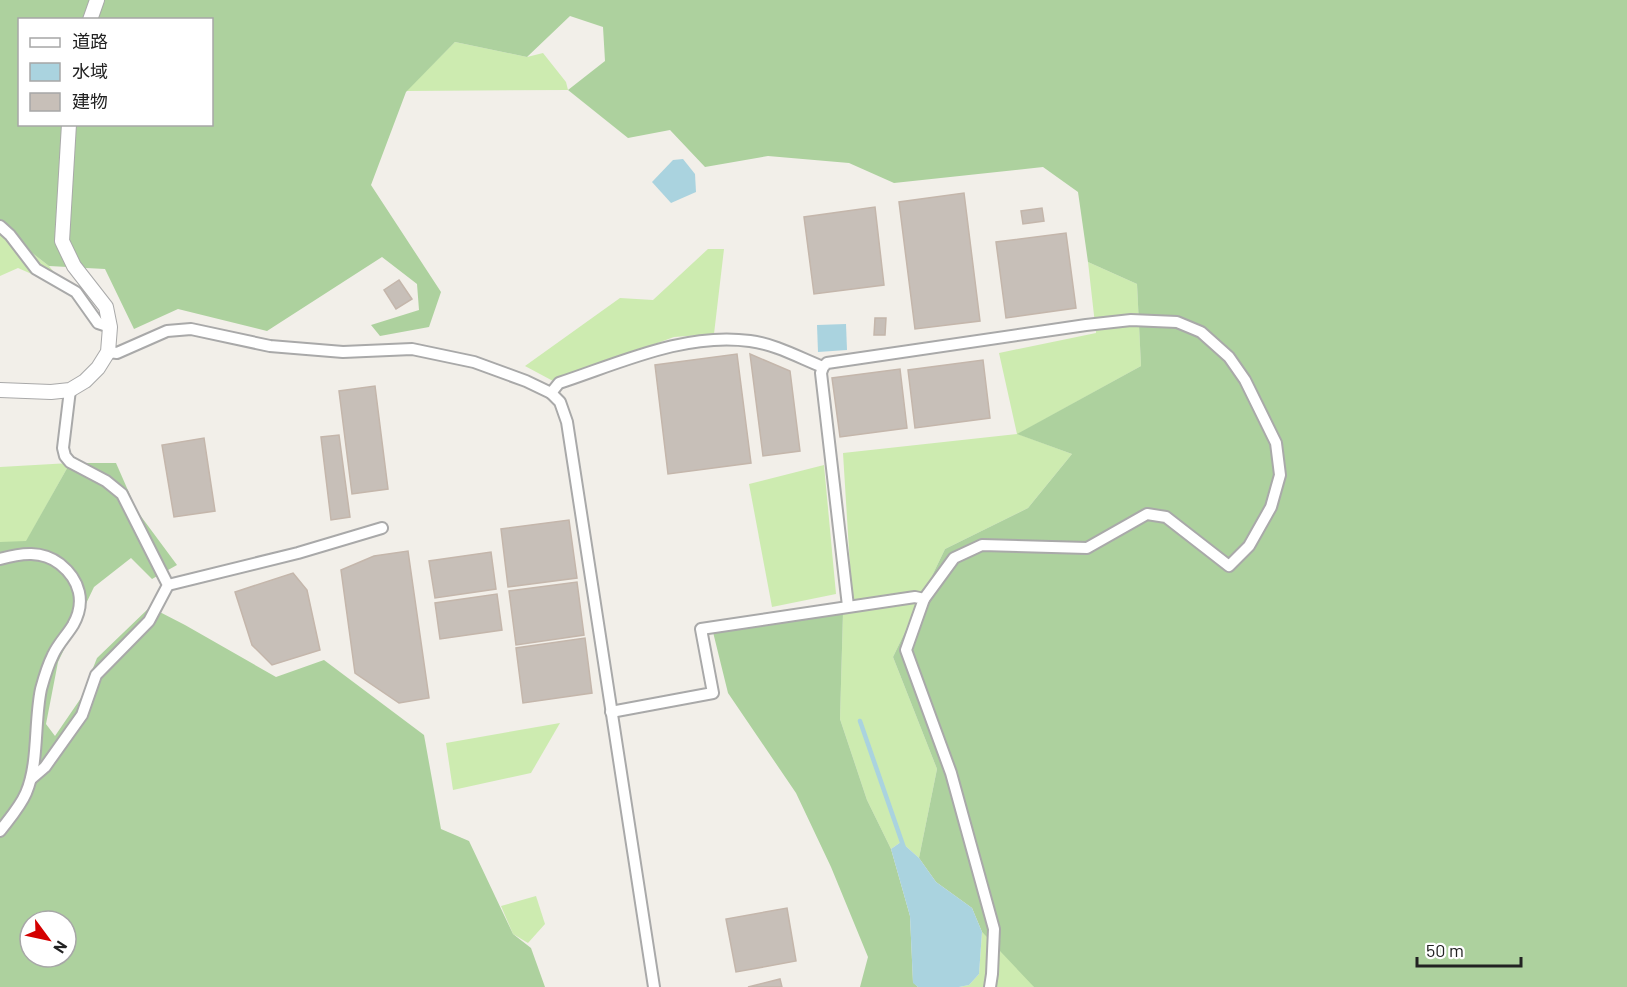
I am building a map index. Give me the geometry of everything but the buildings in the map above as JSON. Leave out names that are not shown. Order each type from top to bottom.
[{"type":"street","points":[[91,18],[97,0]]},
{"type":"street","points":[[0,390],[51,392],[70,390],[86,381],[108,352],[110,327],[106,307],[75,266],[62,241],[69,126]]},
{"type":"street","points":[[0,225],[36,269],[76,292],[98,323],[110,327]]},
{"type":"street","points":[[848,606],[821,373],[827,363],[1086,325],[1131,320],[1177,322],[1202,332],[1229,357],[1245,381],[1276,443],[1280,475],[1271,507],[1248,546],[1229,566],[1166,518],[1147,514],[1088,548],[982,545],[954,558],[924,599],[906,650],[951,772],[994,929],[993,974],[990,987]]},
{"type":"street","points":[[108,352],[117,353],[167,331],[191,329],[270,346],[343,352],[412,349],[474,362],[526,381],[551,393],[560,402],[567,422],[654,987]]},
{"type":"street","points":[[551,393],[559,383],[670,346],[721,339],[766,344],[823,367]]},
{"type":"street","points":[[70,390],[63,448],[65,456],[70,462],[106,481],[122,494],[168,585]]},
{"type":"street","points":[[31,779],[45,767],[82,715],[96,675],[149,621],[168,585],[298,553],[382,528]]},
{"type":"street","points":[[0,559],[34,553],[52,557],[71,573],[79,591],[81,607],[74,623],[54,654],[41,689],[31,779],[25,794],[0,831]]},
{"type":"street","points":[[611,711],[713,693],[701,629],[848,606],[915,597],[924,599]]},
{"type":"green space","points":[[0,0],[1627,0],[1627,987],[1034,987],[982,932],[972,908],[936,882],[919,858],[937,769],[893,657],[945,549],[1028,508],[1072,454],[1017,434],[1141,366],[1137,284],[1088,262],[1078,192],[1043,167],[894,183],[849,163],[768,156],[705,167],[670,130],[628,138],[568,90],[605,61],[603,27],[570,16],[527,57],[455,42],[406,92],[371,185],[441,292],[429,327],[380,336],[371,325],[419,310],[417,284],[382,257],[267,331],[178,309],[134,329],[105,269],[49,266],[0,228]]},
{"type":"green space","points":[[455,42],[527,57],[543,53],[566,82],[568,90],[406,91]]},
{"type":"green space","points":[[0,228],[49,266],[68,290],[18,268],[0,276]]},
{"type":"green space","points":[[708,249],[724,249],[714,334],[674,337],[553,381],[525,366],[620,298],[653,300]]},
{"type":"green space","points":[[1088,262],[1137,284],[1141,366],[1018,434],[1072,454],[1028,508],[945,549],[893,657],[937,769],[919,858],[901,842],[891,849],[867,800],[840,719],[843,613],[852,599],[843,453],[1017,434],[999,353],[1096,333]]},
{"type":"green space","points":[[70,463],[26,542],[0,542],[0,467]]},
{"type":"green space","points":[[70,463],[116,463],[137,511],[177,565],[152,579],[131,558],[94,587],[58,662],[46,724],[55,736],[81,698],[97,658],[150,607],[276,677],[324,660],[424,735],[441,829],[469,841],[513,934],[531,948],[545,987],[0,987],[0,542],[26,541]]},
{"type":"green space","points":[[824,465],[836,594],[772,607],[749,484]]},
{"type":"green space","points":[[843,613],[840,719],[867,800],[891,849],[910,916],[913,982],[918,987],[860,987],[868,957],[831,867],[796,793],[728,693],[713,632]]},
{"type":"green space","points":[[560,723],[531,773],[453,790],[446,743]]},
{"type":"green space","points":[[536,896],[545,924],[528,943],[513,934],[501,906]]},
{"type":"green space","points":[[982,932],[1034,987],[959,987],[969,985],[979,974]]},
{"type":"water","points":[[683,159],[695,174],[696,192],[671,203],[652,182],[673,160]]},
{"type":"water","points":[[846,324],[847,350],[818,352],[817,325]]},
{"type":"water","points":[[901,842],[919,858],[936,882],[972,908],[982,932],[979,974],[969,985],[918,987],[913,983],[910,916],[891,849]]},
{"type":"waterway","points":[[860,721],[904,848]]}]
